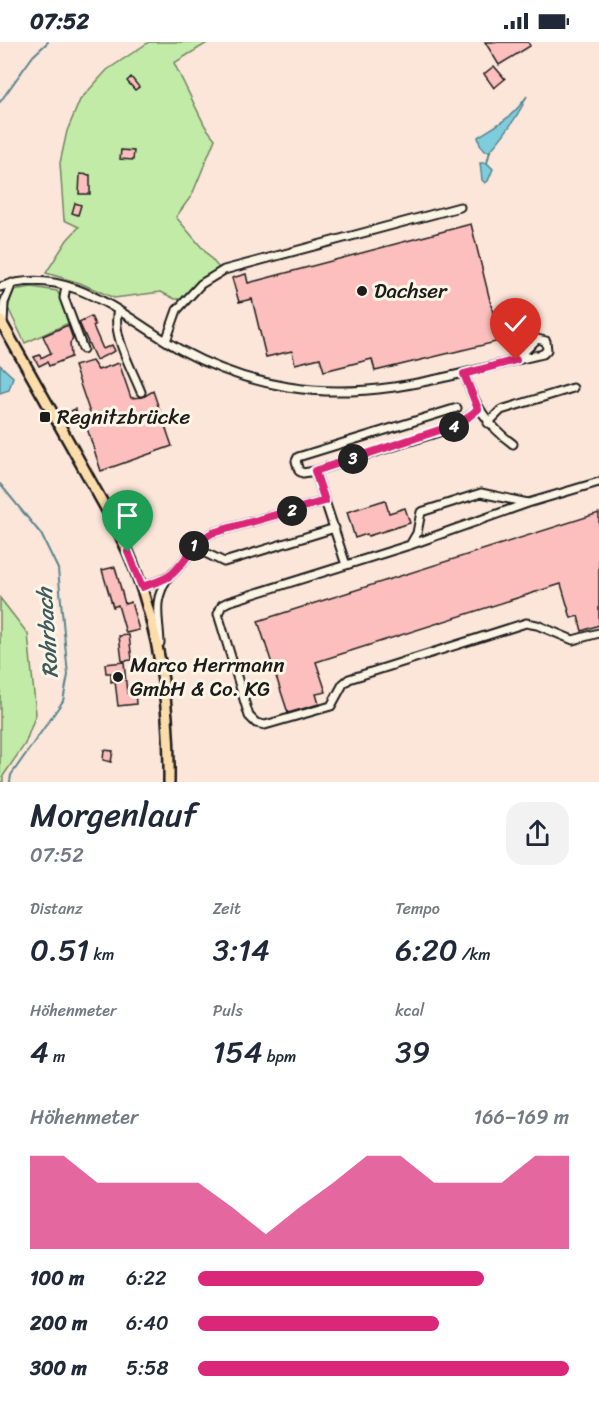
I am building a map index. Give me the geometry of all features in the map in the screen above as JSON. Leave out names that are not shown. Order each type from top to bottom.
[{"type":"main road","points":[[2,323],[118,530],[142,587],[159,652],[167,715],[170,782]]},
{"type":"street","points":[[166,341],[177,310],[201,284],[224,270],[460,207]]},
{"type":"street","points":[[0,288],[12,283],[39,280],[66,286],[96,297],[203,362],[273,384],[306,390],[346,392],[380,390],[419,384],[516,360]]},
{"type":"street","points":[[2,323],[4,303],[12,283]]},
{"type":"street","points":[[66,286],[64,298],[83,349]]},
{"type":"street","points":[[118,310],[115,321],[117,333],[141,392]]},
{"type":"street","points":[[464,374],[478,409],[488,423],[513,444]]},
{"type":"street","points":[[488,423],[501,410],[573,388]]},
{"type":"street","points":[[457,408],[298,457],[296,461],[299,471],[303,473],[315,471],[455,426],[478,409]]},
{"type":"street","points":[[315,471],[346,565]]},
{"type":"street","points":[[599,482],[528,503],[410,545],[228,602],[220,608],[219,617],[249,716],[256,723],[270,725],[327,708],[349,679],[525,620],[573,640],[599,633]]},
{"type":"street","points":[[410,545],[417,533],[421,512],[481,493],[528,503]]},
{"type":"street","points":[[159,652],[157,602],[168,577],[193,547],[212,533],[325,501]]},
{"type":"street","points":[[193,547],[224,562],[335,528]]},
{"type":"street","points":[[142,587],[168,577]]},
{"type":"green space","points":[[149,42],[209,42],[174,63],[205,126],[215,139],[192,195],[176,217],[219,268],[197,284],[183,299],[175,299],[161,292],[114,298],[80,283],[46,273],[67,240],[79,227],[64,220],[60,163],[67,131],[80,100],[107,70]]},
{"type":"green space","points":[[32,287],[57,291],[73,321],[25,343],[8,308],[13,290]]},
{"type":"green space","points":[[0,598],[28,634],[36,714],[25,744],[3,776],[3,782],[0,782]]},
{"type":"water","points":[[527,96],[506,132],[490,151],[485,151],[478,137],[511,115]]},
{"type":"water","points":[[480,163],[487,163],[493,169],[485,183],[482,180]]},
{"type":"water","points":[[0,365],[13,377],[9,390],[0,393]]},
{"type":"building","points":[[485,42],[528,42],[530,46],[499,65]]},
{"type":"building","points":[[494,66],[505,79],[494,88],[484,74]]},
{"type":"building","points":[[131,77],[139,87],[135,90],[127,81]]},
{"type":"building","points":[[121,150],[134,151],[133,160],[120,159]]},
{"type":"building","points":[[80,174],[90,175],[90,194],[79,194]]},
{"type":"building","points":[[75,203],[81,205],[78,215],[72,213]]},
{"type":"building","name":"Dachser","points":[[471,224],[500,341],[375,371],[372,359],[324,371],[320,358],[295,364],[292,351],[266,357],[252,299],[239,302],[232,278],[246,274],[248,283]]},
{"type":"building","points":[[91,316],[103,349],[112,345],[115,351],[96,360],[79,322]]},
{"type":"building","points":[[68,325],[73,339],[70,343],[71,357],[49,366],[47,362],[39,366],[34,357],[40,355],[41,358],[51,353],[43,336]]},
{"type":"building","points":[[92,361],[98,370],[119,363],[131,398],[143,397],[153,391],[172,446],[101,471],[85,422],[92,419],[74,366]]},
{"type":"building","points":[[75,409],[80,419],[73,423],[67,413]]},
{"type":"building","points":[[385,500],[389,513],[405,508],[410,523],[355,538],[347,512]]},
{"type":"building","points":[[599,513],[599,625],[582,631],[578,616],[571,618],[561,584],[316,662],[326,692],[316,694],[319,704],[288,713],[258,621]]},
{"type":"building","points":[[115,567],[125,604],[131,602],[139,630],[126,633],[118,605],[113,607],[102,570]]},
{"type":"building","points":[[129,635],[132,660],[122,661],[119,636]]},
{"type":"building","points":[[124,662],[127,693],[135,691],[136,704],[118,706],[115,681],[111,682],[111,673],[106,673],[105,664]]},
{"type":"building","points":[[104,750],[113,751],[111,762],[103,760]]},
{"type":"waterway","points":[[0,102],[33,56],[48,42]]},
{"type":"waterway","points":[[487,163],[490,151]]},
{"type":"waterway","name":"Rohrbach","points":[[0,484],[41,534],[58,569],[68,675],[63,701],[11,775],[10,782]]},
{"type":"place","name":"Dachser","points":[[362,291]]},
{"type":"place","name":"Regnitzbrücke","points":[[45,417]]},
{"type":"place","name":"Marco Herrmann GmbH & Co. KG","points":[[118,677]]},
{"type":"route","points":[[128,552],[142,587],[173,574],[197,543],[212,533],[325,501],[315,471],[461,423],[478,409],[464,374],[516,360]]}]
